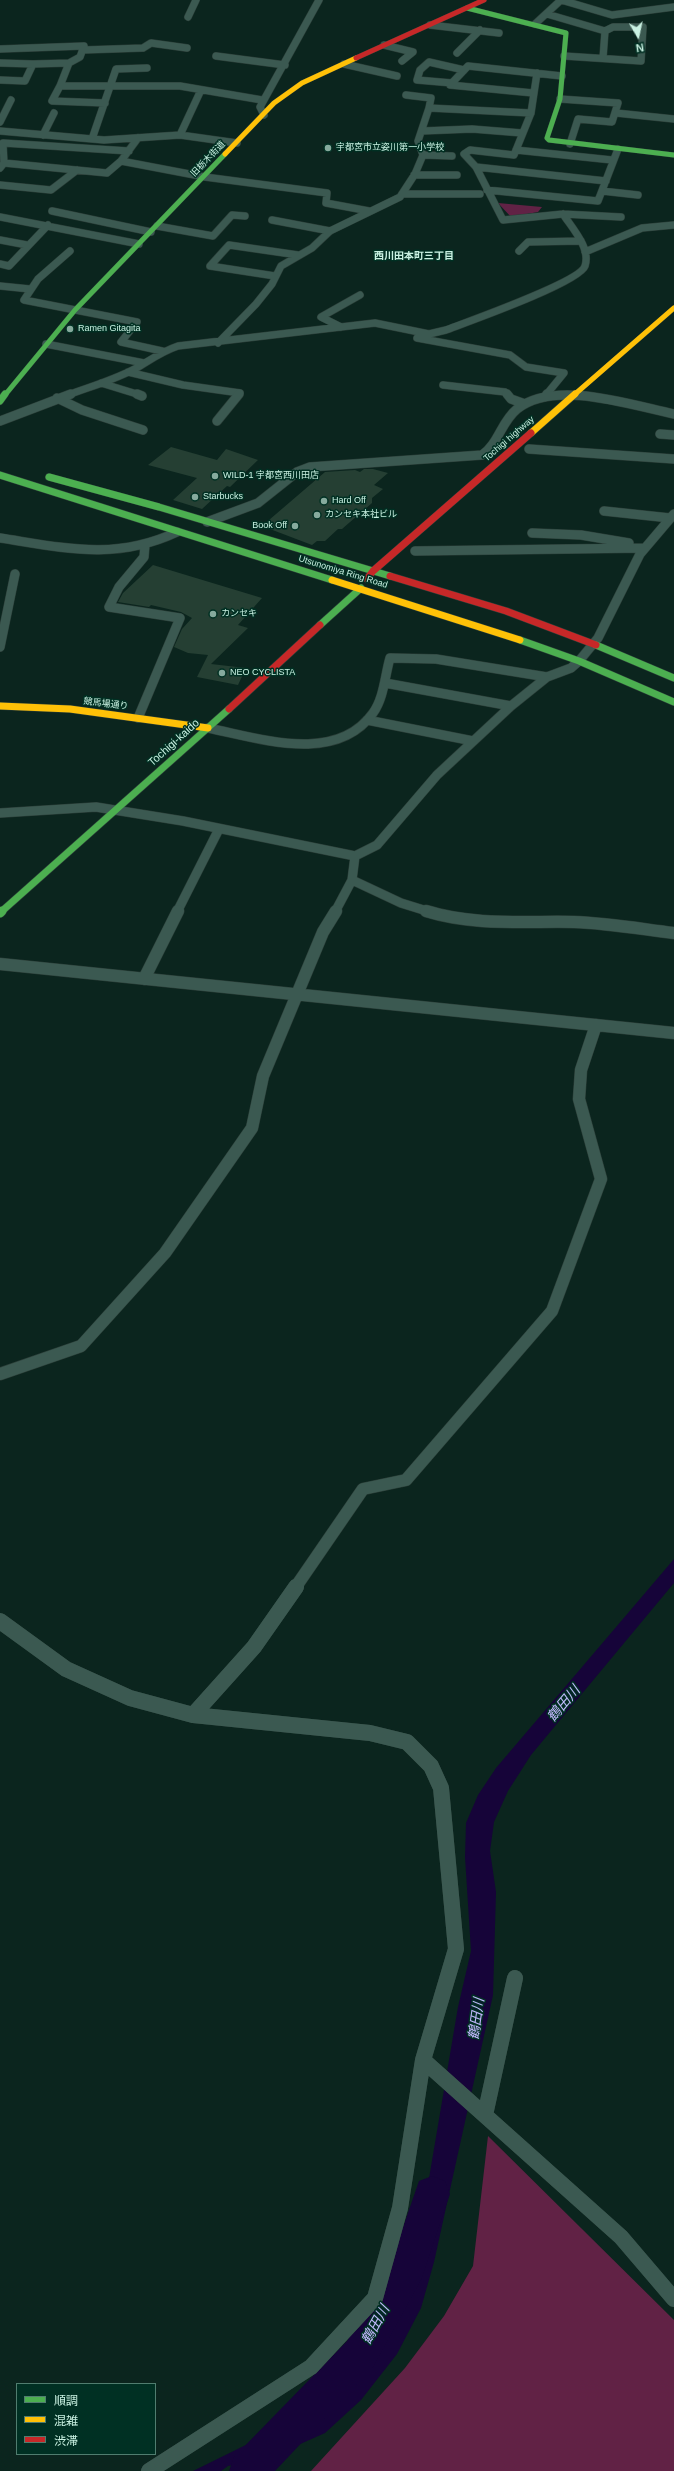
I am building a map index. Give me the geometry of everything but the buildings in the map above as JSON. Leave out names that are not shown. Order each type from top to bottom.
[{"type":"main road","name":"旧栃木街道","points":[[0,401],[75,310],[205,177],[274,103],[302,83],[484,0]]},
{"type":"main road","points":[[467,8],[566,33],[560,100],[547,138],[554,142],[674,155]]},
{"type":"main road","name":"Tochigi highway","points":[[361,588],[373,571],[674,308]]},
{"type":"main road","points":[[633,357],[674,320]]},
{"type":"main road","points":[[583,401],[598,388]]},
{"type":"main road","name":"Tochigi highway","points":[[526,452],[541,439]]},
{"type":"main road","name":"Utsunomiya Ring Road","points":[[0,475],[177,532],[361,588],[578,661],[674,702]]},
{"type":"main road","name":"Utsunomiya Ring Road","points":[[42,475],[388,575],[506,611],[593,644],[674,678]]},
{"type":"main road","points":[[412,553],[426,541]]},
{"type":"main road","points":[[361,588],[388,575],[399,565]]},
{"type":"main road","name":"Tochigi-kaido","points":[[0,913],[208,728],[361,588]]},
{"type":"main road","name":"競馬場通り","points":[[0,706],[70,710],[208,728]]},
{"type":"street","points":[[188,17],[196,0]]},
{"type":"street","points":[[264,115],[260,107],[262,100],[275,83],[319,0]]},
{"type":"street","points":[[535,24],[561,0],[612,16],[674,7]]},
{"type":"street","points":[[572,3],[592,0]]},
{"type":"street","points":[[547,14],[605,31],[613,27],[644,27],[642,61],[564,56]]},
{"type":"street","points":[[430,25],[499,33]]},
{"type":"street","points":[[457,52],[480,30]]},
{"type":"street","points":[[603,58],[605,31]]},
{"type":"street","points":[[83,50],[143,48],[151,44],[187,48]]},
{"type":"street","points":[[0,49],[84,46],[80,57],[69,63],[0,63]]},
{"type":"street","points":[[384,46],[413,52],[402,61]]},
{"type":"street","points":[[216,56],[285,65]]},
{"type":"street","points":[[452,83],[417,80],[420,70],[428,62],[464,70]]},
{"type":"street","points":[[69,63],[52,101],[105,103]]},
{"type":"street","points":[[0,80],[25,81],[33,64]]},
{"type":"street","points":[[344,64],[396,76]]},
{"type":"street","points":[[452,83],[468,66],[562,76]]},
{"type":"street","points":[[92,139],[116,69],[147,68]]},
{"type":"street","points":[[537,73],[531,113],[514,155],[470,150],[464,154],[476,167],[503,220],[563,214],[621,217]]},
{"type":"street","points":[[452,83],[450,85],[533,93]]},
{"type":"street","points":[[60,86],[180,86],[262,100]]},
{"type":"street","points":[[180,135],[201,90]]},
{"type":"street","points":[[402,194],[414,175],[423,155],[418,141],[431,98],[406,95]]},
{"type":"street","points":[[0,122],[11,100]]},
{"type":"street","points":[[560,100],[618,103],[612,122],[578,119],[570,144]]},
{"type":"street","points":[[429,108],[463,108],[531,113]]},
{"type":"street","points":[[43,135],[54,113]]},
{"type":"street","points":[[616,113],[674,119]]},
{"type":"street","points":[[422,131],[472,129],[522,133]]},
{"type":"street","points":[[0,131],[92,139],[180,135],[236,143]]},
{"type":"street","points":[[129,151],[2,142],[2,166],[107,173],[121,161],[129,151],[138,138]]},
{"type":"street","points":[[487,190],[598,201],[612,160],[618,149]]},
{"type":"street","points":[[516,150],[612,160]]},
{"type":"street","points":[[423,155],[452,156]]},
{"type":"street","points":[[121,161],[205,177],[327,193],[326,203],[369,211]]},
{"type":"street","points":[[476,167],[606,181]]},
{"type":"street","points":[[0,184],[51,190],[77,170]]},
{"type":"street","points":[[414,175],[457,175]]},
{"type":"street","points":[[602,191],[638,195]]},
{"type":"street","points":[[218,344],[256,304],[272,284],[281,266],[312,248],[330,232],[402,194],[480,194]]},
{"type":"street","points":[[563,214],[568,198]]},
{"type":"street","points":[[52,211],[154,229],[213,236],[232,215],[245,216]]},
{"type":"street","points":[[0,421],[128,372],[162,350],[178,346],[218,344],[341,326],[374,323],[429,334],[446,330],[573,279],[582,272],[585,266],[585,252],[581,241],[563,214]]},
{"type":"street","points":[[0,217],[139,244]]},
{"type":"street","points":[[272,220],[330,232]]},
{"type":"street","points":[[585,252],[642,228],[674,225]]},
{"type":"street","points":[[0,276],[27,245],[48,226]]},
{"type":"street","points":[[0,240],[27,245]]},
{"type":"street","points":[[519,250],[528,242],[581,241]]},
{"type":"street","points":[[275,276],[210,266],[229,246],[298,255]]},
{"type":"street","points":[[70,250],[38,279],[24,300],[137,322],[120,342],[162,350]]},
{"type":"street","points":[[0,264],[9,266]]},
{"type":"street","points":[[0,286],[30,289]]},
{"type":"street","points":[[341,326],[321,317],[360,295]]},
{"type":"street","points":[[419,332],[417,339],[510,355],[526,367],[564,373],[545,396]]},
{"type":"street","points":[[46,344],[144,363]]},
{"type":"street","points":[[128,372],[183,385],[240,393],[217,421]]},
{"type":"street","points":[[101,383],[142,396]]},
{"type":"street","points":[[444,385],[504,392],[511,399],[525,404]]},
{"type":"street","points":[[207,522],[258,503],[297,472],[310,467],[482,455],[489,451],[497,443],[508,418],[525,404],[545,396],[572,398],[583,401],[674,414]]},
{"type":"street","points":[[57,398],[82,410],[143,430]]},
{"type":"street","points":[[660,434],[674,435]]},
{"type":"street","points":[[526,452],[674,459]]},
{"type":"street","points":[[604,510],[672,516]]},
{"type":"street","points":[[0,813],[96,807],[219,829],[355,856],[377,845],[437,775],[511,706],[547,677],[571,668],[578,661],[593,644],[645,547],[672,516]]},
{"type":"street","points":[[0,538],[106,551],[129,550],[177,532]]},
{"type":"street","points":[[532,533],[581,535],[645,547]]},
{"type":"street","points":[[138,718],[180,618],[108,607],[119,587],[144,557],[145,545]]},
{"type":"street","points":[[412,553],[645,547]]},
{"type":"street","points":[[0,647],[3,617],[15,574]]},
{"type":"street","points":[[208,728],[298,744],[325,743],[353,734],[373,713],[385,683],[390,658],[436,659],[547,677]]},
{"type":"street","points":[[385,683],[511,706]]},
{"type":"street","points":[[367,720],[473,741]]},
{"type":"street","points":[[144,979],[219,829]]},
{"type":"street","points":[[0,1374],[81,1346],[165,1253],[252,1128],[263,1076],[323,932],[347,893],[352,880],[355,856]]},
{"type":"street","points":[[352,880],[401,903],[442,916],[488,922],[576,922],[674,933]]},
{"type":"street","points":[[0,964],[674,1033]]},
{"type":"street","points":[[193,1716],[254,1647],[363,1489],[406,1480],[552,1311],[601,1179],[579,1099],[581,1070],[596,1025]]},
{"type":"street","points":[[0,1621],[66,1669],[130,1698],[193,1716],[370,1733],[407,1742],[431,1766],[440,1788],[456,1949],[423,2060],[400,2208],[375,2298],[311,2366],[149,2471]]},
{"type":"street","points":[[485,2115],[514,1978]]},
{"type":"street","points":[[423,2060],[621,2237],[674,2299]]},
{"type":"shaded area","points":[[498,203],[542,207],[538,212],[511,217]]},
{"type":"shaded area","points":[[488,2136],[674,2320],[674,2471],[311,2471],[405,2368],[444,2316],[473,2266]]},
{"type":"water","points":[[674,1559],[674,1583],[531,1755],[508,1791],[494,1822],[490,1851],[496,1892],[493,1995],[434,2262],[421,2308],[397,2354],[361,2400],[325,2433],[280,2453],[228,2466],[221,2471],[193,2471],[323,2407],[358,2377],[396,2318],[414,2267],[458,2007],[471,1951],[465,1857],[466,1823],[478,1795],[496,1768]]},
{"type":"waterway","name":"鶴田川","points":[[248,2471],[360,2354],[408,2267],[432,2194]]},
{"type":"traffic: fast","points":[[467,8],[566,33],[560,99],[547,138],[549,140],[674,155]]},
{"type":"traffic: fast","points":[[0,401],[75,310],[225,154]]},
{"type":"traffic: fast","points":[[0,475],[332,580]]},
{"type":"traffic: fast","points":[[49,477],[159,507],[390,576]]},
{"type":"traffic: fast","points":[[320,625],[361,588]]},
{"type":"traffic: fast","points":[[520,640],[579,661],[674,702]]},
{"type":"traffic: fast","points":[[596,645],[674,678]]},
{"type":"traffic: fast","points":[[0,913],[229,709]]},
{"type":"traffic: slow","points":[[225,154],[274,103],[302,83],[356,58]]},
{"type":"traffic: slow","points":[[531,433],[674,308]]},
{"type":"traffic: slow","points":[[332,580],[520,640]]},
{"type":"traffic: slow","points":[[0,706],[70,709],[208,728]]},
{"type":"traffic: jam","points":[[356,58],[484,0]]},
{"type":"traffic: jam","points":[[367,579],[373,571],[531,433]]},
{"type":"traffic: jam","points":[[390,576],[506,611],[596,645]]},
{"type":"traffic: jam","points":[[229,709],[320,625]]},
{"type":"place","name":"宇都宮市立姿川第一小学校","points":[[328,148]]},
{"type":"place","name":"Ramen Gitagita","points":[[70,329]]},
{"type":"place","name":"WILD-1 宇都宮西川田店","points":[[215,476]]},
{"type":"place","name":"Starbucks","points":[[195,497]]},
{"type":"place","name":"Hard Off","points":[[324,501]]},
{"type":"place","name":"カンセキ本社ビル","points":[[317,515]]},
{"type":"place","name":"Book Off","points":[[295,526]]},
{"type":"place","name":"カンセキ","points":[[213,614]]},
{"type":"place","name":"NEO CYCLISTA","points":[[222,673]]},
{"type":"district","name":"西川田本町三丁目","points":[[414,256]]}]
